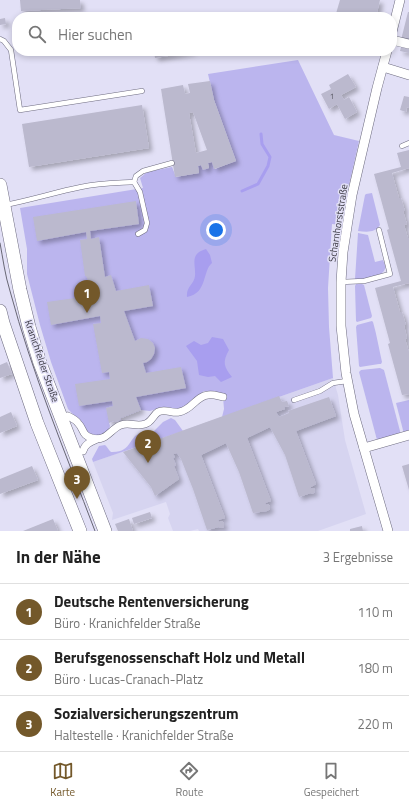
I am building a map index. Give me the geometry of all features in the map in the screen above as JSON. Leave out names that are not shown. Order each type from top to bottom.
[{"type":"main road","name":"Kranichfelder Straße","points":[[0,185],[20,290],[29,327],[40,362],[105,531]]},
{"type":"main road","points":[[0,311],[37,423],[80,531]]},
{"type":"street","points":[[397,12],[400,0]]},
{"type":"street","points":[[397,41],[409,44]]},
{"type":"street","name":"Scharnhorststraße","points":[[386,56],[352,195],[342,252],[341,282],[342,326],[347,381],[354,414],[388,531]]},
{"type":"street","points":[[383,67],[409,75]]},
{"type":"street","points":[[83,451],[87,444],[91,441],[103,438],[119,425],[144,425],[150,421],[155,414],[161,411],[164,410],[179,413],[187,410],[199,398],[207,395],[223,397]]},
{"type":"street","points":[[68,416],[78,422],[85,435],[89,438],[97,439]]},
{"type":"street","points":[[364,448],[409,435]]},
{"type":"lane","points":[[0,39],[4,41],[11,50],[20,110],[142,91]]},
{"type":"lane","points":[[402,146],[409,143]]},
{"type":"lane","points":[[138,234],[145,230],[147,223],[140,192],[134,182],[136,176],[143,171],[172,163]]},
{"type":"lane","points":[[3,205],[82,187],[134,182]]},
{"type":"lane","points":[[341,282],[364,281],[390,274],[379,230]]},
{"type":"lane","points":[[294,400],[320,391],[333,383],[347,381]]},
{"type":"shaded area","points":[[298,60],[334,135],[359,141],[340,225],[332,224],[328,288],[333,378],[222,417],[224,409],[223,397],[211,391],[204,391],[188,406],[178,409],[163,407],[150,411],[141,410],[121,418],[118,422],[113,421],[109,423],[109,429],[105,433],[91,437],[68,409],[51,362],[27,274],[27,249],[20,208],[143,188],[140,178],[147,172],[172,167],[176,177],[199,173],[198,166],[201,165],[203,169],[209,168],[208,163],[212,162],[215,169],[236,161],[214,100],[208,74]]},
{"type":"shaded area","points":[[372,193],[380,225],[373,231],[358,231],[365,195]]},
{"type":"shaded area","points":[[358,233],[368,235],[375,262],[383,260],[385,268],[383,272],[376,276],[355,279]]},
{"type":"shaded area","points":[[206,249],[210,255],[212,263],[207,271],[202,287],[194,295],[187,297],[188,290],[195,276],[195,257],[201,251]]},
{"type":"shaded area","points":[[356,284],[364,285],[372,316],[371,318],[357,322],[355,286]]},
{"type":"shaded area","points":[[372,321],[376,332],[382,362],[381,364],[360,367],[356,327],[357,325]]},
{"type":"shaded area","points":[[212,337],[223,339],[229,350],[225,358],[225,364],[232,377],[221,382],[215,376],[208,377],[199,375],[197,361],[186,346],[194,341],[201,345],[208,343]]},
{"type":"shaded area","points":[[380,368],[384,370],[400,434],[377,440],[359,372],[361,370]]},
{"type":"shaded area","points":[[333,378],[338,395],[345,440],[366,514],[318,531],[199,531],[198,529],[190,531],[173,531],[168,518],[170,514],[166,502],[112,520],[113,513],[93,462]]},
{"type":"shaded area","points":[[409,400],[409,432],[404,434],[396,403]]},
{"type":"shaded area","points":[[171,418],[175,420],[183,431],[93,462],[92,459],[99,446],[105,445],[111,452],[118,452],[127,447],[138,434],[153,432],[163,422]]},
{"type":"building","points":[[20,0],[80,0],[81,8],[21,11]]},
{"type":"building","points":[[340,0],[380,0],[377,12],[336,12]]},
{"type":"building","points":[[409,12],[409,42],[401,40]]},
{"type":"building","points":[[5,18],[6,24],[0,25],[0,19]]},
{"type":"building","points":[[401,47],[409,49],[409,53],[400,51]]},
{"type":"building","points":[[155,56],[168,56],[155,58]]},
{"type":"building","points":[[348,74],[356,87],[341,95],[344,100],[349,97],[357,112],[345,119],[337,104],[329,109],[321,94],[331,89],[329,85]]},
{"type":"building","points":[[210,81],[214,100],[236,161],[214,169],[212,162],[208,163],[209,168],[203,170],[201,165],[198,166],[199,173],[175,177],[161,89],[183,85],[185,94],[190,93],[188,84]],"holes":[[[193,112],[207,150],[196,153],[189,113]]]},
{"type":"building","points":[[404,96],[409,97],[409,108],[407,107],[406,112],[400,110]]},
{"type":"building","points":[[142,105],[149,148],[29,167],[22,124]]},
{"type":"building","points":[[409,150],[409,168],[392,173],[399,198],[401,198],[405,211],[403,211],[407,224],[404,225],[409,238],[409,283],[393,287],[400,312],[402,312],[406,325],[404,325],[407,338],[405,339],[409,352],[409,394],[402,395],[375,288],[401,281],[374,174],[401,167],[397,153]]},
{"type":"building","points":[[136,201],[139,224],[90,231],[91,239],[99,237],[105,277],[111,275],[116,291],[149,285],[153,306],[124,311],[135,341],[141,338],[148,339],[153,343],[155,348],[151,359],[143,363],[146,373],[181,367],[186,388],[136,397],[141,410],[121,418],[118,422],[113,421],[109,423],[106,408],[113,406],[112,401],[79,406],[75,384],[110,379],[109,372],[102,373],[93,324],[101,323],[100,316],[51,325],[47,302],[96,295],[95,288],[92,289],[85,276],[80,240],[87,239],[86,232],[37,241],[33,217]]},
{"type":"building","points":[[7,362],[12,374],[0,378],[0,365]]},
{"type":"building","points":[[279,396],[282,402],[287,401],[289,406],[276,412],[279,417],[289,413],[288,411],[329,397],[336,416],[296,431],[316,484],[310,489],[314,488],[315,491],[314,493],[299,497],[285,455],[270,427],[247,438],[271,501],[265,503],[266,505],[268,504],[270,506],[270,509],[267,511],[253,513],[239,472],[226,443],[201,455],[225,518],[218,520],[219,522],[222,521],[224,523],[224,527],[207,530],[193,489],[181,459],[177,453],[173,454],[175,457],[173,458],[176,465],[174,466],[179,479],[155,496],[151,487],[123,452]]},
{"type":"building","points":[[11,412],[17,426],[0,433],[0,417]]},
{"type":"building","points":[[409,464],[409,490],[402,466]]},
{"type":"building","points":[[32,466],[38,480],[0,494],[0,479]]},
{"type":"building","points":[[150,512],[152,518],[134,524],[132,518]]},
{"type":"building","points":[[53,519],[58,531],[23,531]]},
{"type":"building","points":[[129,519],[133,531],[118,531],[115,524]]},
{"type":"building","points":[[362,526],[363,531],[350,531],[350,529]]},
{"type":"waterway","points":[[242,191],[258,184],[268,166],[270,157],[262,144],[261,134]]},
{"type":"tram line","points":[[0,243],[8,285],[28,352],[95,531]]},
{"type":"place","name":"Deutsche Rentenversicherung","points":[[87,313]]},
{"type":"place","name":"Berufsgenossenschaft Holz und Metall","points":[[148,463]]},
{"type":"place","name":"Sozialversicherungszentrum","points":[[77,499]]}]
